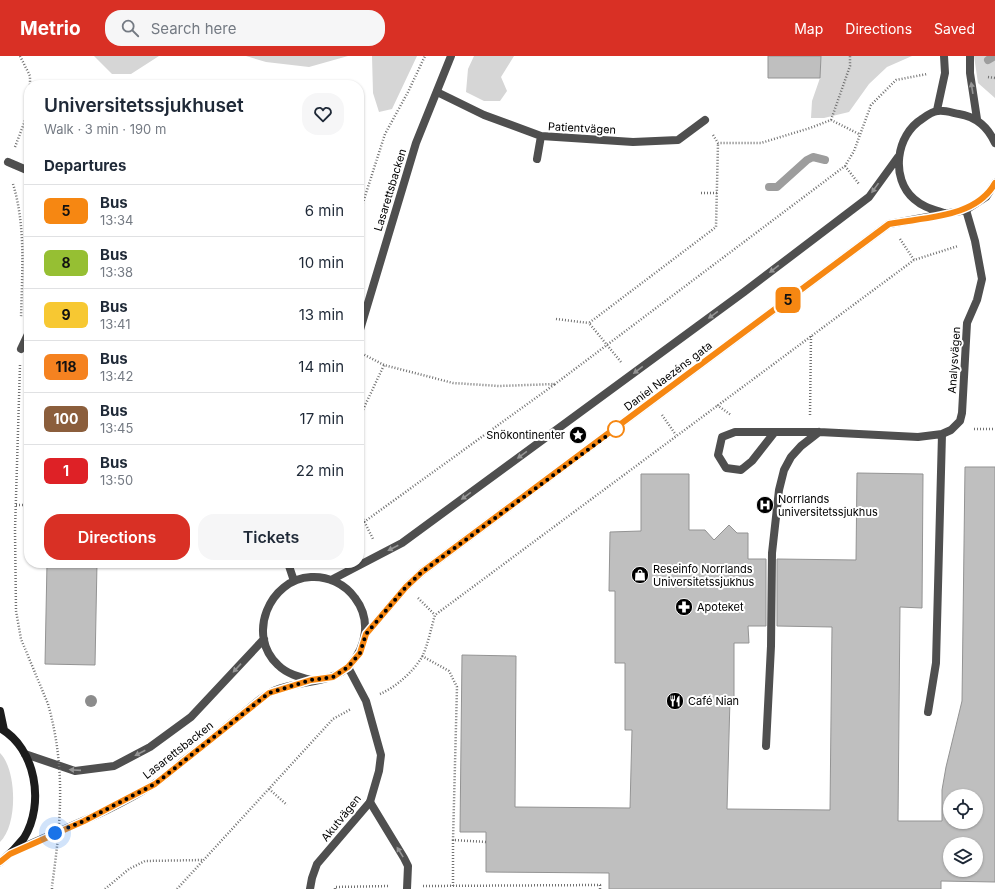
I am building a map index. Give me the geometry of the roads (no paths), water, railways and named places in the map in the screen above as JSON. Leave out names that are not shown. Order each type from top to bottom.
[{"type":"main road","points":[[0,711],[2,729],[25,754],[34,781],[36,796],[33,817],[24,837],[10,854],[0,862]]},
{"type":"street","name":"Lasarettsbacken","points":[[364,316],[416,143],[451,56]]},
{"type":"street","points":[[937,110],[944,73],[944,56]]},
{"type":"street","points":[[970,56],[970,73],[977,119]]},
{"type":"street","name":"Patientvägen","points":[[437,92],[484,115],[541,136],[633,142],[678,140],[705,120]]},
{"type":"street","points":[[947,214],[926,208],[913,198],[904,186],[899,173],[898,157],[904,137],[916,123],[937,110],[967,115],[977,119],[991,134],[995,143]]},
{"type":"street","points":[[537,159],[541,136]]},
{"type":"street","name":"Daniel Naezéns gata","points":[[364,563],[402,543],[744,292],[869,197],[898,157]]},
{"type":"street","points":[[8,162],[24,169]]},
{"type":"street","points":[[966,210],[986,197],[995,183]]},
{"type":"street","name":"Daniel Naezéns gata","points":[[366,634],[406,587],[422,572],[889,224],[966,210]]},
{"type":"street","name":"Analysvägen","points":[[942,434],[951,430],[960,421],[962,413],[967,323],[977,300],[982,279],[975,241],[966,210]]},
{"type":"street","points":[[21,349],[24,343]]},
{"type":"street","points":[[774,433],[752,461],[741,470],[726,468],[718,455],[722,437],[735,432],[819,432],[918,437],[942,434],[936,663],[928,712]]},
{"type":"street","points":[[766,746],[771,646],[772,553],[779,490],[784,470],[791,457],[801,446],[819,432]]},
{"type":"street","points":[[290,568],[294,581]]},
{"type":"street","name":"Daniel Naezéns gata","points":[[331,580],[354,568]]},
{"type":"street","name":"Lasarettsbacken","points":[[10,854],[84,821],[155,784],[269,693],[311,680],[333,677],[348,667],[360,653],[366,634],[364,616],[356,598],[346,588],[331,580],[311,577],[294,581],[281,589],[269,604],[263,623],[264,639],[268,653],[277,665],[290,674],[311,680]]},
{"type":"street","name":"Lasarettsbacken","points":[[25,754],[75,771],[114,766],[150,747],[191,717],[264,639]]},
{"type":"street","name":"Akutvägen","points":[[310,889],[312,878],[318,864],[370,802],[379,771],[380,755],[366,701],[348,667]]},
{"type":"street","points":[[370,802],[408,866],[408,888]]},
{"type":"waterway","points":[[988,60],[995,56]]},
{"type":"waterway","points":[[769,187],[777,187],[807,160],[813,157],[825,160]]},
{"type":"place","name":"Snökontinenter","points":[[578,435]]},
{"type":"place","name":"Norrlands universitetssjukhus","points":[[765,505]]},
{"type":"place","name":"Reseinfo Norrlands Universitetssjukhus","points":[[640,575]]},
{"type":"place","name":"Apoteket","points":[[684,607]]},
{"type":"place","name":"Café Nian","points":[[675,701]]}]
